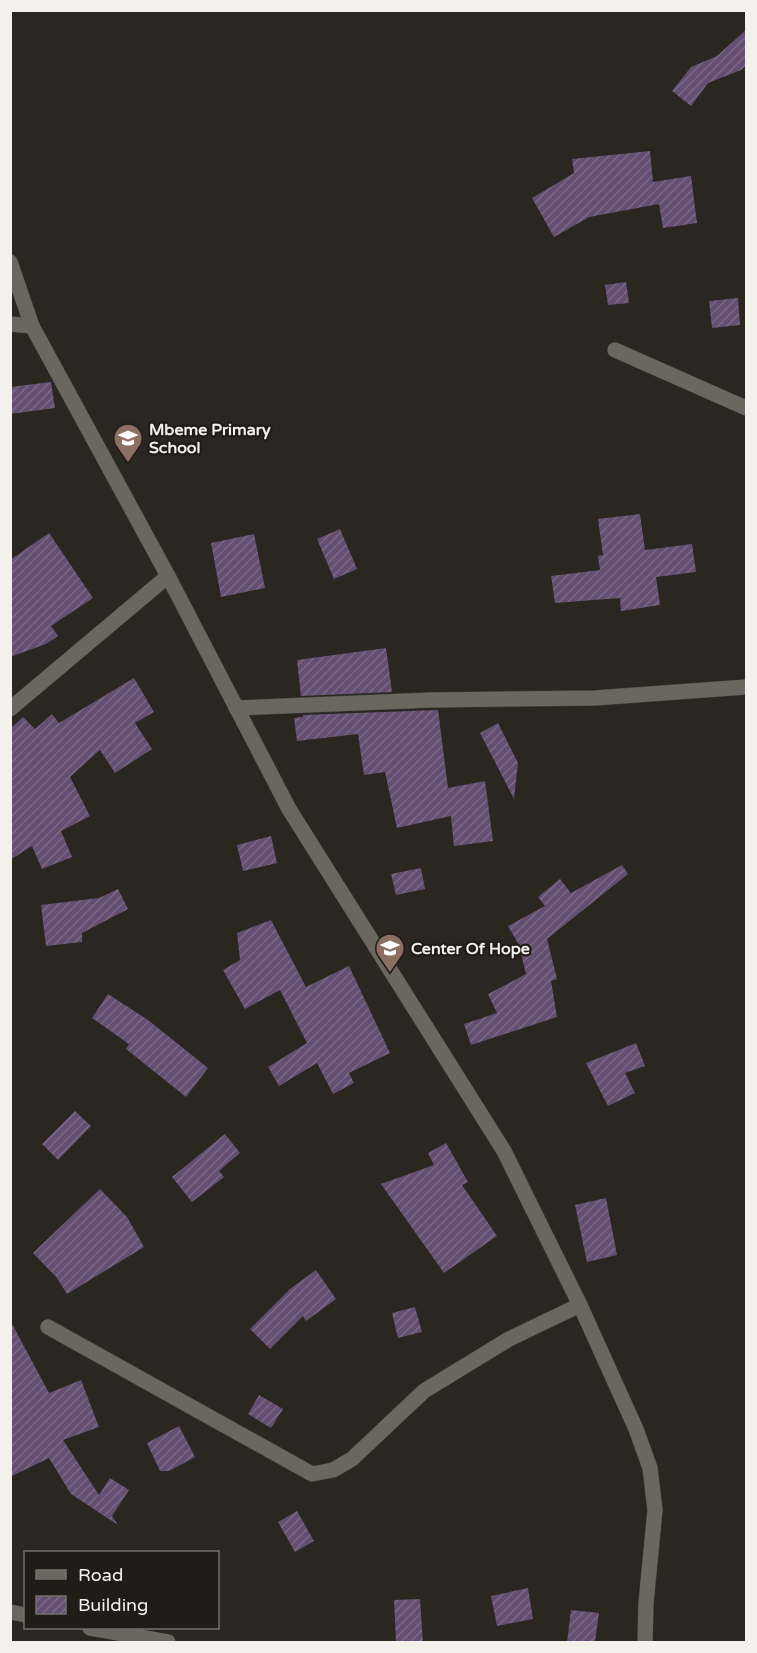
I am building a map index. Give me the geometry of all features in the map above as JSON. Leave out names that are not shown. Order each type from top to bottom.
[{"type":"street","points":[[10,262],[32,326],[168,576],[289,809],[504,1151],[580,1305],[636,1429],[650,1468],[655,1510],[646,1603],[645,1642]]},
{"type":"street","points":[[10,324],[32,326]]},
{"type":"street","points":[[615,350],[747,408]]},
{"type":"street","points":[[10,709],[168,576]]},
{"type":"street","points":[[236,708],[431,700],[595,698],[747,687]]},
{"type":"street","points":[[48,1327],[312,1474],[333,1470],[352,1459],[424,1391],[509,1338],[580,1305]]},
{"type":"street","points":[[96,1629],[168,1642]]},
{"type":"building","points":[[747,29],[747,65],[741,70],[708,83],[691,106],[672,91],[691,67],[717,56]]},
{"type":"building","points":[[650,151],[653,182],[691,176],[697,223],[663,228],[659,204],[589,217],[554,237],[532,198],[574,173],[572,159]]},
{"type":"building","points":[[626,282],[629,303],[608,305],[605,285]]},
{"type":"building","points":[[738,298],[740,325],[712,328],[709,301]]},
{"type":"building","points":[[51,382],[55,408],[10,414],[10,387]]},
{"type":"building","points":[[640,514],[645,550],[692,544],[696,572],[656,577],[660,605],[621,611],[620,598],[555,603],[551,576],[600,570],[598,556],[603,555],[598,519]]},
{"type":"building","points":[[340,529],[357,569],[334,579],[317,539]]},
{"type":"building","points":[[49,533],[93,598],[51,626],[58,636],[46,644],[10,657],[10,560]]},
{"type":"building","points":[[254,534],[265,588],[221,597],[211,543]]},
{"type":"building","points":[[386,648],[392,692],[301,696],[297,660]]},
{"type":"building","points":[[134,678],[154,712],[135,723],[152,749],[115,773],[100,750],[70,777],[90,816],[61,831],[72,857],[42,869],[32,846],[10,860],[10,729],[23,717],[35,729],[52,714],[59,723]]},
{"type":"building","points":[[438,710],[448,788],[485,781],[493,841],[454,846],[451,816],[397,828],[385,772],[364,775],[358,734],[297,741],[294,718],[303,717],[303,715]]},
{"type":"building","points":[[498,723],[518,763],[514,799],[480,733]]},
{"type":"building","points":[[271,836],[277,863],[243,871],[237,845]]},
{"type":"building","points":[[622,865],[628,874],[547,939],[557,979],[551,981],[557,1017],[471,1045],[464,1024],[497,1013],[488,994],[526,974],[519,945],[508,926],[545,906],[538,897],[560,879],[571,893]]},
{"type":"building","points":[[421,868],[425,889],[396,895],[391,874]]},
{"type":"building","points":[[118,889],[128,909],[82,933],[82,942],[46,946],[41,905],[99,898]]},
{"type":"building","points":[[271,920],[306,987],[349,966],[390,1053],[349,1073],[354,1083],[333,1094],[317,1063],[279,1086],[268,1067],[307,1043],[280,990],[245,1009],[223,970],[240,960],[237,933]]},
{"type":"building","points":[[108,994],[148,1020],[208,1068],[186,1097],[126,1049],[129,1044],[92,1018]]},
{"type":"building","points":[[636,1043],[645,1066],[625,1073],[635,1093],[608,1106],[586,1063]]},
{"type":"building","points":[[75,1111],[91,1126],[58,1160],[42,1144]]},
{"type":"building","points":[[225,1134],[240,1153],[219,1171],[224,1177],[192,1202],[172,1177]]},
{"type":"building","points":[[446,1143],[468,1182],[462,1185],[497,1236],[444,1273],[381,1184],[434,1165],[428,1153]]},
{"type":"building","points":[[100,1189],[127,1217],[144,1247],[67,1294],[57,1278],[33,1253]]},
{"type":"building","points":[[606,1198],[617,1255],[587,1262],[575,1205]]},
{"type":"building","points":[[316,1270],[336,1299],[306,1321],[303,1316],[270,1349],[250,1329],[290,1289]]},
{"type":"building","points":[[415,1307],[422,1332],[398,1338],[392,1313]]},
{"type":"building","points":[[10,1320],[49,1393],[81,1380],[99,1427],[63,1440],[99,1495],[110,1478],[129,1490],[112,1516],[118,1525],[71,1494],[49,1458],[10,1477]]},
{"type":"building","points":[[259,1395],[283,1409],[271,1428],[248,1414]]},
{"type":"building","points":[[179,1426],[195,1457],[169,1471],[160,1471],[147,1443]]},
{"type":"building","points":[[297,1511],[314,1541],[295,1552],[278,1522]]},
{"type":"building","points":[[528,1588],[533,1619],[497,1626],[491,1596]]},
{"type":"building","points":[[420,1599],[423,1642],[396,1642],[394,1600]]},
{"type":"building","points":[[571,1610],[599,1613],[595,1642],[567,1642]]},
{"type":"place","name":"Mbeme Primary School","points":[[128,464]]},
{"type":"place","name":"Center Of Hope","points":[[390,974]]}]
